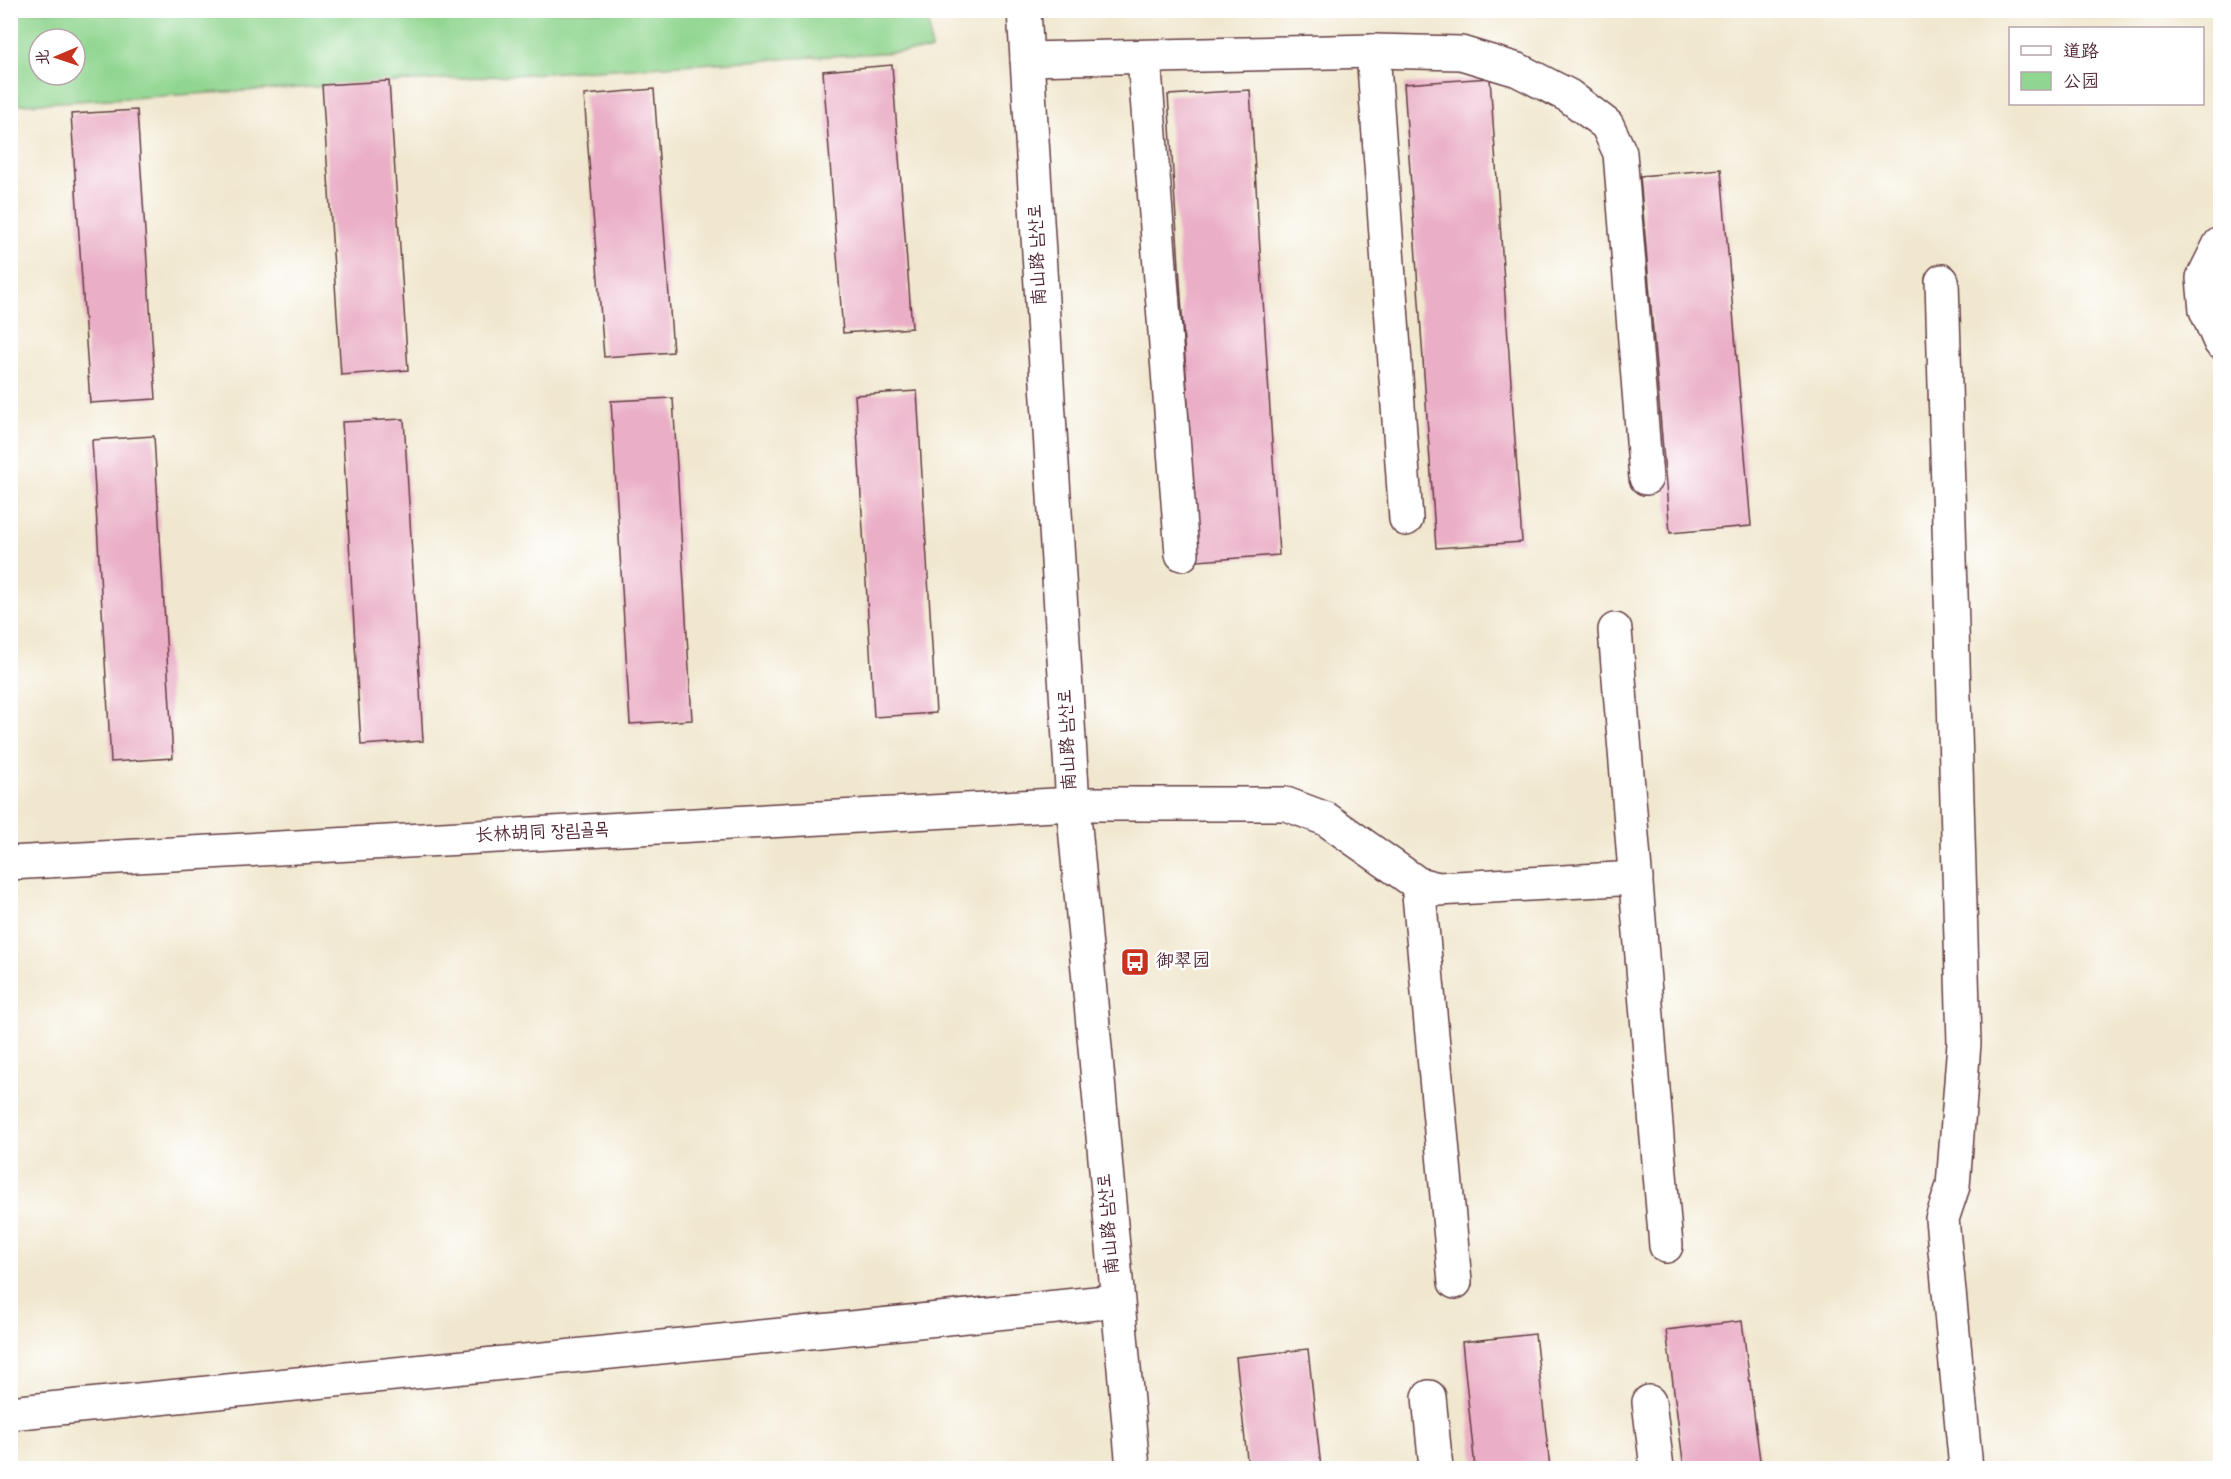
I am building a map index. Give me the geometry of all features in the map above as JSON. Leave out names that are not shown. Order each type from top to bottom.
[{"type":"street","name":"南山路 남산로","points":[[1023,10],[1028,59],[1073,804],[1116,1301],[1133,1468]]},
{"type":"street","points":[[1028,59],[1373,51],[1461,53],[1518,70],[1569,96],[1607,125],[1620,153],[1646,478]]},
{"type":"street","points":[[1373,51],[1406,519]]},
{"type":"street","points":[[1144,57],[1182,554]]},
{"type":"street","points":[[2220,244],[2203,278],[2206,310],[2220,342]]},
{"type":"street","points":[[1942,281],[1964,1043],[1953,1186],[1942,1219],[1966,1468]]},
{"type":"street","points":[[1615,630],[1666,1246]]},
{"type":"street","name":"长林胡同 장림골목","points":[[10,863],[1073,804],[1286,804],[1326,819],[1418,884]]},
{"type":"street","points":[[1455,1282],[1418,884],[1438,889],[1636,878]]},
{"type":"street","points":[[10,1413],[1116,1301]]},
{"type":"street","points":[[1429,1397],[1436,1468]]},
{"type":"street","points":[[1649,1402],[1657,1468]]},
{"type":"green space","points":[[11,11],[928,11],[931,50],[11,105]]},
{"type":"building","points":[[892,65],[912,328],[843,333],[823,71]]},
{"type":"building","points":[[1490,78],[1522,542],[1436,548],[1404,84]]},
{"type":"building","points":[[389,81],[408,370],[341,375],[322,85]]},
{"type":"building","points":[[654,89],[673,352],[604,357],[584,95]]},
{"type":"building","points":[[1250,90],[1279,555],[1198,561],[1168,95]]},
{"type":"building","points":[[137,110],[156,399],[90,403],[71,114]]},
{"type":"building","points":[[1721,169],[1751,526],[1670,533],[1640,176]]},
{"type":"building","points":[[917,391],[936,713],[874,717],[855,395]]},
{"type":"building","points":[[673,398],[692,720],[630,724],[611,401]]},
{"type":"building","points":[[404,419],[423,741],[361,745],[342,422]]},
{"type":"building","points":[[154,436],[173,758],[111,762],[92,440]]},
{"type":"building","points":[[1742,1321],[1761,1468],[1684,1468],[1666,1330]]},
{"type":"building","points":[[1535,1334],[1550,1468],[1475,1468],[1462,1342]]},
{"type":"building","points":[[1308,1349],[1321,1468],[1248,1468],[1236,1357]]},
{"type":"place","name":"御翠园","points":[[1135,962]]}]
